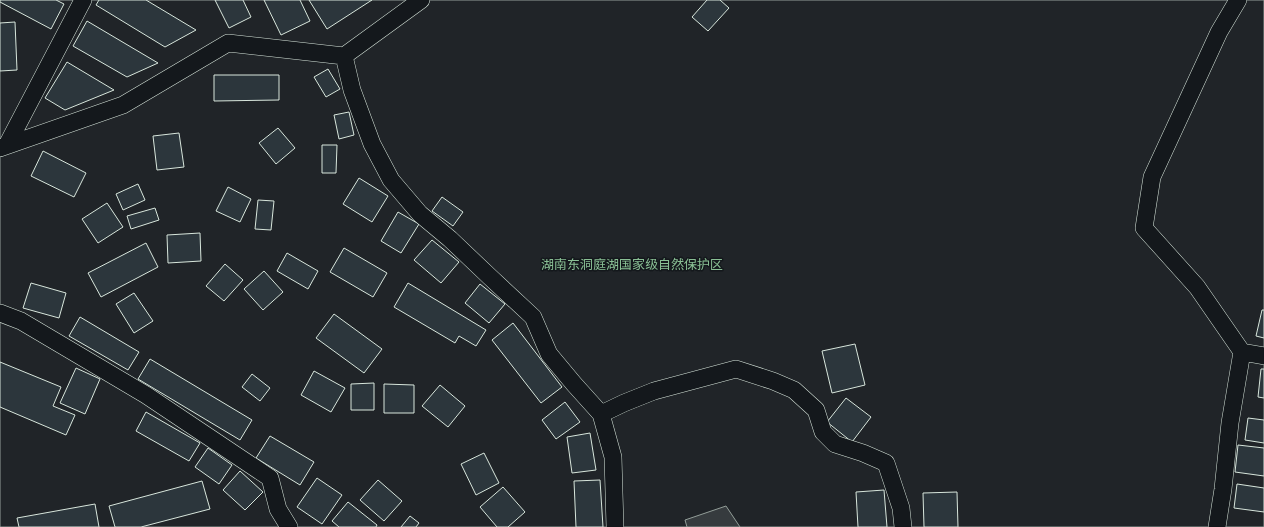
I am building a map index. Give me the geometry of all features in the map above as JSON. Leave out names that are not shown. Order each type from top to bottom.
[{"type":"street","points":[[3,146],[83,0]]},
{"type":"street","points":[[3,146],[123,105],[228,43],[344,56],[421,0]]},
{"type":"street","points":[[1217,527],[1223,489],[1230,423],[1242,352],[1197,287],[1144,228],[1152,177],[1219,32],[1238,0]]},
{"type":"street","points":[[344,56],[352,90],[372,144],[391,180],[420,214],[450,239],[533,317],[549,354],[601,414],[613,456],[615,527]]},
{"type":"street","points":[[0,313],[21,321],[146,395],[270,478],[278,509],[289,527]]},
{"type":"street","points":[[1242,352],[1264,356]]},
{"type":"street","points":[[601,414],[654,390],[736,370],[773,381],[794,390],[816,410],[822,432],[835,444],[863,453],[886,463],[901,508],[903,527]]},
{"type":"green space","name":"湖南东洞庭湖国家级自然保护区","points":[[0,0],[1264,0],[1264,527],[0,527]]},
{"type":"shaded area","points":[[726,506],[740,527],[687,527],[685,520]]},
{"type":"building","points":[[0,0],[56,0],[64,4],[51,29],[0,2]]},
{"type":"building","points":[[99,0],[146,0],[196,30],[165,47],[96,5]]},
{"type":"building","points":[[215,0],[243,0],[251,17],[229,28]]},
{"type":"building","points":[[264,0],[300,0],[310,21],[281,35]]},
{"type":"building","points":[[309,0],[372,0],[327,29]]},
{"type":"building","points":[[707,0],[720,0],[729,8],[708,31],[692,17]]},
{"type":"building","points":[[87,21],[158,63],[127,77],[73,46]]},
{"type":"building","points":[[15,22],[17,70],[0,71],[0,23]]},
{"type":"building","points":[[67,62],[114,90],[65,110],[45,98]]},
{"type":"building","points":[[328,69],[340,89],[326,97],[314,77]]},
{"type":"building","points":[[214,75],[279,75],[279,100],[214,101]]},
{"type":"building","points":[[349,112],[354,135],[339,139],[334,115]]},
{"type":"building","points":[[278,128],[295,148],[276,164],[259,143]]},
{"type":"building","points":[[179,133],[184,167],[157,170],[153,136]]},
{"type":"building","points":[[322,145],[337,145],[336,173],[322,173]]},
{"type":"building","points":[[43,151],[86,173],[74,197],[31,176]]},
{"type":"building","points":[[359,178],[388,196],[372,222],[343,204]]},
{"type":"building","points":[[138,184],[145,200],[123,210],[116,194]]},
{"type":"building","points":[[228,187],[251,199],[240,222],[216,211]]},
{"type":"building","points":[[442,197],[463,212],[453,226],[432,211]]},
{"type":"building","points":[[258,200],[274,201],[271,230],[255,229]]},
{"type":"building","points":[[107,203],[123,227],[98,243],[82,219]]},
{"type":"building","points":[[155,208],[159,220],[131,229],[127,216]]},
{"type":"building","points":[[398,212],[419,224],[401,253],[381,241]]},
{"type":"building","points":[[200,233],[201,261],[168,263],[167,235]]},
{"type":"building","points":[[432,240],[459,262],[441,283],[414,260]]},
{"type":"building","points":[[146,243],[158,267],[101,297],[88,273]]},
{"type":"building","points":[[344,248],[387,273],[373,297],[330,272]]},
{"type":"building","points":[[287,253],[318,271],[308,289],[277,271]]},
{"type":"building","points":[[225,264],[243,280],[224,301],[206,286]]},
{"type":"building","points":[[264,271],[283,292],[263,310],[244,289]]},
{"type":"building","points":[[31,283],[66,293],[59,318],[23,308]]},
{"type":"building","points":[[408,283],[486,330],[476,346],[459,336],[455,343],[394,307]]},
{"type":"building","points":[[480,284],[505,304],[489,323],[465,303]]},
{"type":"building","points":[[134,293],[153,321],[134,333],[116,304]]},
{"type":"building","points":[[1262,310],[1264,310],[1264,338],[1256,336]]},
{"type":"building","points":[[334,314],[382,349],[364,373],[316,338]]},
{"type":"building","points":[[80,317],[139,352],[128,370],[69,336]]},
{"type":"building","points":[[513,323],[562,387],[541,403],[492,340]]},
{"type":"building","points":[[855,344],[865,385],[832,393],[822,351]]},
{"type":"building","points":[[150,359],[252,420],[240,440],[138,379]]},
{"type":"building","points":[[0,362],[61,387],[53,406],[75,415],[66,435],[0,407]]},
{"type":"building","points":[[76,368],[100,379],[85,414],[60,403]]},
{"type":"building","points":[[1261,369],[1264,369],[1264,398],[1258,397]]},
{"type":"building","points":[[314,371],[345,388],[331,412],[301,395]]},
{"type":"building","points":[[252,374],[270,388],[260,401],[242,387]]},
{"type":"building","points":[[374,383],[374,410],[351,410],[351,384]]},
{"type":"building","points":[[384,384],[414,385],[414,413],[384,413]]},
{"type":"building","points":[[440,385],[465,406],[448,427],[422,406]]},
{"type":"building","points":[[846,398],[871,417],[852,442],[827,422]]},
{"type":"building","points":[[565,402],[580,422],[556,439],[542,420]]},
{"type":"building","points":[[146,412],[200,443],[189,461],[136,431]]},
{"type":"building","points":[[1248,418],[1264,420],[1264,443],[1245,440]]},
{"type":"building","points":[[590,433],[596,470],[572,473],[567,437]]},
{"type":"building","points":[[270,436],[314,462],[300,485],[256,458]]},
{"type":"building","points":[[1238,445],[1264,448],[1264,476],[1235,472]]},
{"type":"building","points":[[208,448],[232,465],[219,484],[195,467]]},
{"type":"building","points":[[484,453],[499,483],[476,495],[461,464]]},
{"type":"building","points":[[240,471],[263,492],[245,510],[223,490]]},
{"type":"building","points":[[317,478],[342,495],[322,524],[297,507]]},
{"type":"building","points":[[378,480],[402,501],[384,521],[360,500]]},
{"type":"building","points":[[600,480],[603,527],[576,527],[574,481]]},
{"type":"building","points":[[202,481],[210,509],[141,527],[115,527],[109,506]]},
{"type":"building","points":[[1237,484],[1264,488],[1264,512],[1234,508]]},
{"type":"building","points":[[503,487],[525,512],[508,527],[497,527],[480,507]]},
{"type":"building","points":[[884,490],[887,527],[858,527],[856,492]]},
{"type":"building","points":[[957,492],[958,527],[924,527],[923,493]]},
{"type":"building","points":[[348,502],[377,525],[376,527],[339,527],[332,521]]},
{"type":"building","points":[[95,504],[99,527],[19,527],[17,518]]},
{"type":"building","points":[[410,516],[419,523],[416,527],[401,527]]}]
